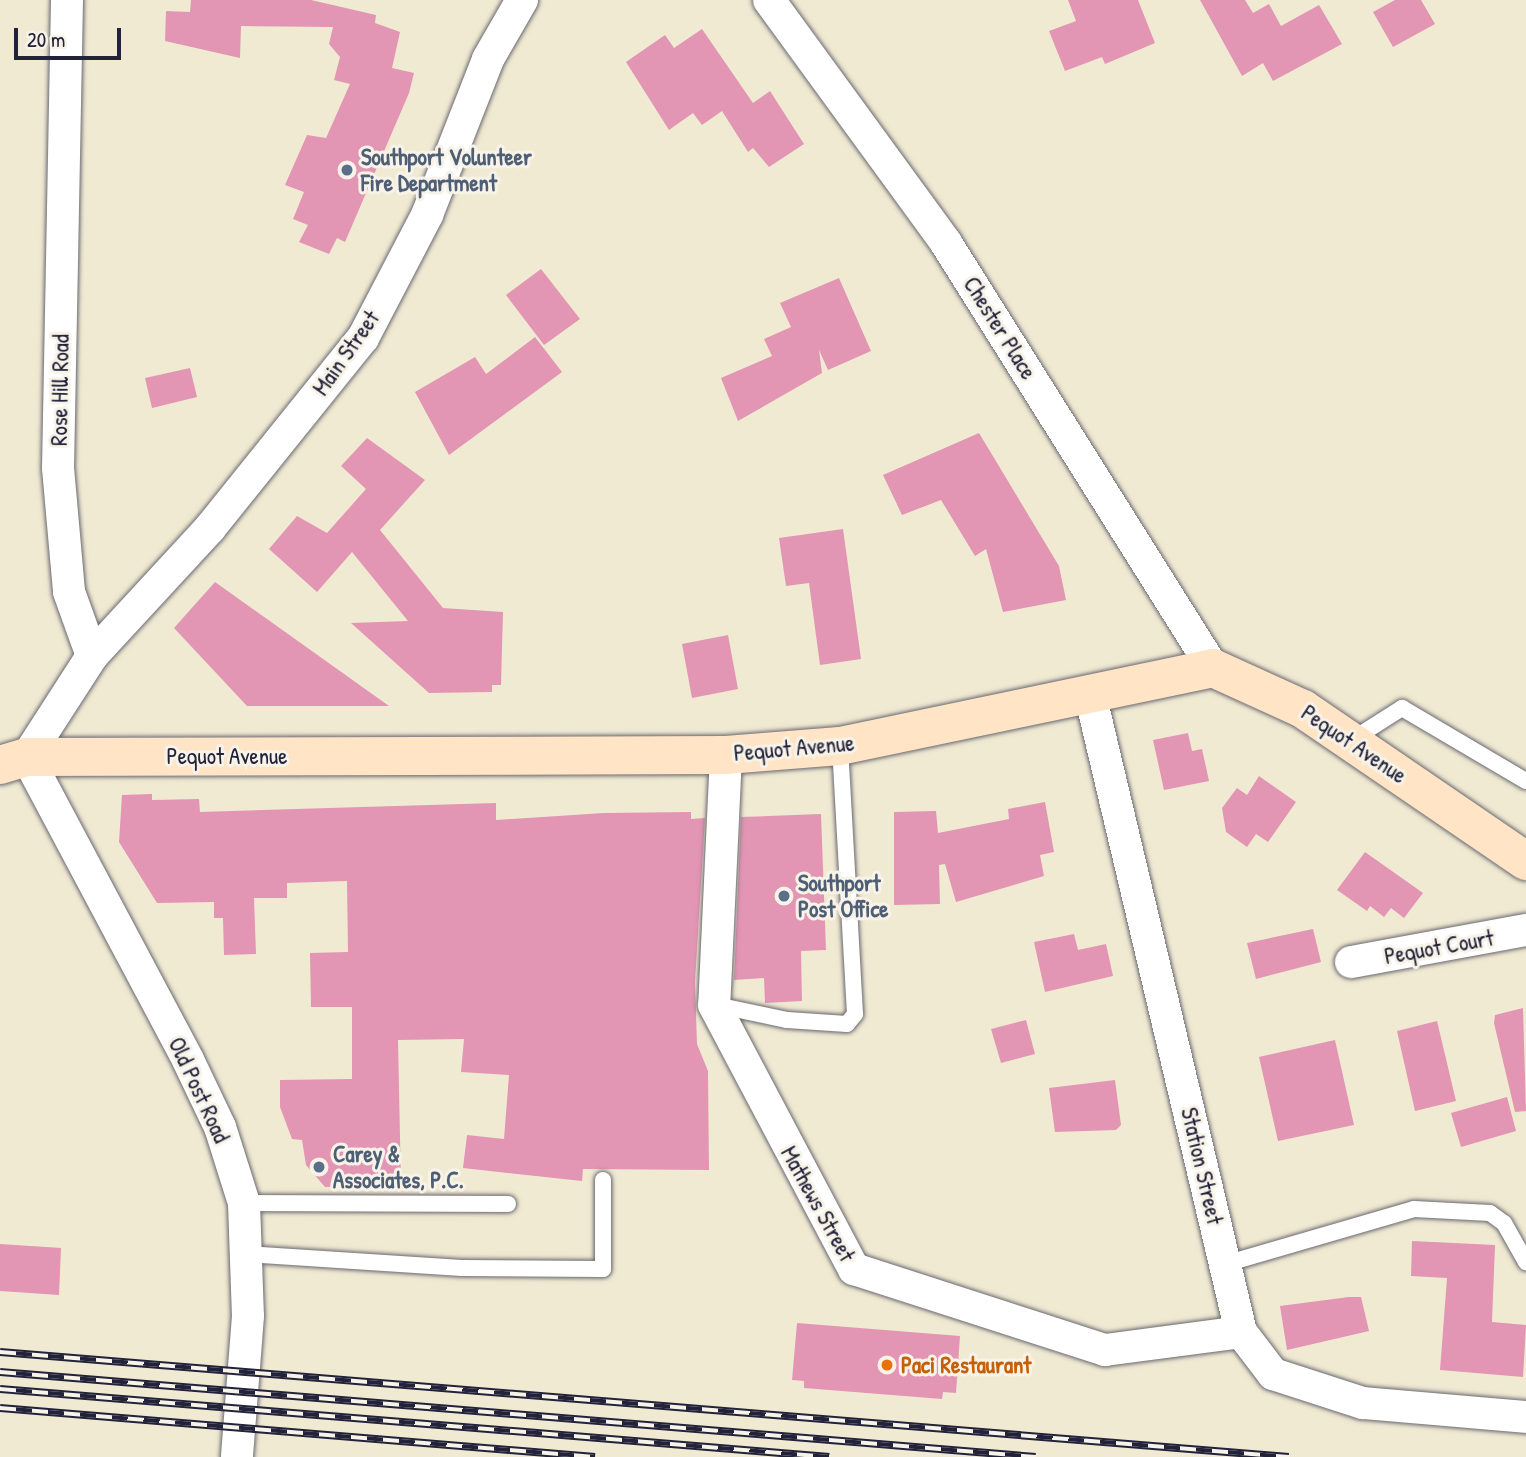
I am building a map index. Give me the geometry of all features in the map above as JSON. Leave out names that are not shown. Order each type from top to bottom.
[{"type":"street","name":"Rose Hill Road","points":[[66,0],[58,468],[69,592],[92,656]]},
{"type":"street","name":"Main Street","points":[[92,656],[210,528],[363,338],[427,215],[488,58],[522,0]]},
{"type":"street","name":"Chester Place","points":[[769,0],[946,243],[1213,668]]},
{"type":"street","points":[[13,761],[92,656]]},
{"type":"street","name":"Pequot Avenue","points":[[13,761],[726,755],[840,746],[1091,698],[1213,668],[1303,709],[1526,861]]},
{"type":"street","name":"Station Street","points":[[1091,698],[1241,1332],[1273,1374],[1363,1403],[1526,1417]]},
{"type":"street","points":[[714,1005],[726,755]]},
{"type":"street","name":"Old Post Road","points":[[13,761],[188,1060],[220,1127],[244,1203],[248,1316],[237,1457]]},
{"type":"street","name":"Pequot Court","points":[[1351,962],[1526,930]]},
{"type":"street","name":"Mathews Street","points":[[714,1005],[854,1269],[1105,1350],[1241,1332]]},
{"type":"lane","points":[[1350,741],[1402,708],[1526,781]]},
{"type":"lane","points":[[714,1005],[787,1020],[847,1024],[855,1014],[840,746]]},
{"type":"lane","points":[[246,1254],[462,1268],[603,1269],[603,1180]]},
{"type":"lane","points":[[244,1203],[508,1204]]},
{"type":"lane","points":[[1225,1264],[1414,1209],[1490,1213],[1504,1223],[1526,1262]]},
{"type":"building","points":[[191,0],[311,0],[376,15],[375,23],[400,32],[392,68],[414,73],[409,93],[345,242],[337,238],[329,254],[299,242],[308,225],[293,219],[304,192],[285,185],[307,135],[326,138],[350,84],[334,80],[340,57],[329,44],[333,27],[241,26],[240,58],[165,41],[166,11],[190,12]]},
{"type":"building","points":[[1068,0],[1138,0],[1155,43],[1105,64],[1102,57],[1065,71],[1049,31],[1076,21]]},
{"type":"building","points":[[1200,0],[1245,0],[1253,13],[1269,4],[1281,26],[1319,5],[1342,44],[1273,81],[1263,63],[1242,76]]},
{"type":"building","points":[[1395,0],[1421,0],[1435,24],[1393,47],[1373,12]]},
{"type":"building","points":[[702,29],[753,103],[770,91],[804,144],[769,167],[753,148],[748,152],[722,111],[702,125],[693,113],[669,130],[626,62],[665,35],[674,48]]},
{"type":"building","points":[[541,269],[580,319],[544,345],[506,295]]},
{"type":"building","points":[[839,278],[871,351],[828,370],[819,350],[822,373],[738,421],[721,378],[772,356],[764,339],[791,327],[780,303]]},
{"type":"building","points":[[535,337],[562,372],[449,455],[415,392],[475,357],[486,374]]},
{"type":"building","points":[[190,368],[197,397],[152,408],[145,378]]},
{"type":"building","points":[[979,433],[1059,566],[1066,600],[1003,612],[986,549],[975,556],[941,500],[902,515],[883,475]]},
{"type":"building","points":[[367,438],[425,480],[380,530],[443,608],[503,612],[501,685],[492,685],[492,692],[429,693],[351,623],[408,621],[352,552],[317,592],[269,549],[297,516],[327,533],[366,489],[341,466]]},
{"type":"building","points":[[843,529],[861,659],[820,665],[809,583],[786,586],[779,538]]},
{"type":"building","points":[[215,582],[389,706],[247,706],[174,628]]},
{"type":"building","points":[[728,635],[738,689],[692,698],[682,644]]},
{"type":"building","points":[[1188,733],[1192,751],[1202,749],[1209,781],[1164,790],[1153,740]]},
{"type":"building","points":[[1259,776],[1296,802],[1268,842],[1256,834],[1247,847],[1226,832],[1222,808],[1237,788],[1247,795]]},
{"type":"building","points":[[152,794],[152,800],[199,799],[200,812],[496,803],[496,820],[604,813],[691,812],[691,819],[705,818],[695,982],[697,1044],[708,1071],[709,1170],[583,1169],[582,1181],[463,1168],[467,1135],[504,1139],[509,1075],[461,1072],[464,1039],[398,1040],[401,1186],[325,1187],[306,1165],[302,1140],[292,1139],[280,1107],[280,1080],[352,1079],[352,1007],[311,1007],[310,953],[348,952],[347,881],[287,883],[287,898],[254,898],[256,954],[224,955],[223,918],[214,918],[214,902],[157,903],[119,842],[122,795]]},
{"type":"building","points":[[1045,802],[1054,852],[1040,855],[1044,876],[956,902],[945,864],[939,865],[940,904],[894,905],[894,812],[936,811],[938,833],[1009,819],[1008,809]]},
{"type":"building","points":[[821,814],[826,950],[801,951],[802,1001],[765,1003],[764,978],[734,980],[741,817]]},
{"type":"building","points":[[1365,852],[1423,893],[1404,918],[1391,908],[1384,917],[1370,906],[1367,911],[1337,890]]},
{"type":"building","points":[[1313,929],[1321,962],[1256,979],[1247,943]]},
{"type":"building","points":[[1074,934],[1078,950],[1106,944],[1113,976],[1045,992],[1034,942]]},
{"type":"building","points":[[1523,1008],[1526,1111],[1515,1112],[1494,1023],[1495,1015]]},
{"type":"building","points":[[1026,1020],[1035,1054],[1001,1063],[991,1029]]},
{"type":"building","points":[[1437,1021],[1456,1101],[1415,1111],[1397,1031]]},
{"type":"building","points":[[1335,1040],[1354,1125],[1278,1141],[1259,1057]]},
{"type":"building","points":[[1115,1080],[1121,1125],[1116,1130],[1055,1132],[1049,1088]]},
{"type":"building","points":[[1507,1097],[1516,1131],[1461,1147],[1451,1113]]},
{"type":"building","points":[[1412,1241],[1495,1245],[1492,1322],[1526,1325],[1523,1377],[1440,1370],[1447,1278],[1411,1276]]},
{"type":"building","points":[[0,1244],[61,1248],[59,1295],[0,1291]]},
{"type":"building","points":[[1361,1297],[1369,1331],[1287,1350],[1280,1306]]},
{"type":"building","points":[[797,1323],[960,1336],[956,1393],[943,1392],[942,1399],[804,1388],[804,1381],[792,1380]]},
{"type":"railway","points":[[0,1352],[1289,1457]]},
{"type":"railway","points":[[0,1372],[1036,1457]]},
{"type":"railway","points":[[0,1389],[829,1457]]},
{"type":"railway","points":[[0,1408],[595,1457]]},
{"type":"place","name":"Southport Volunteer Fire Department","points":[[347,170]]},
{"type":"place","name":"Southport Post Office","points":[[784,896]]},
{"type":"place","name":"Carey & Associates, P.C.","points":[[319,1167]]},
{"type":"place","name":"Paci Restaurant","points":[[887,1365]]}]
